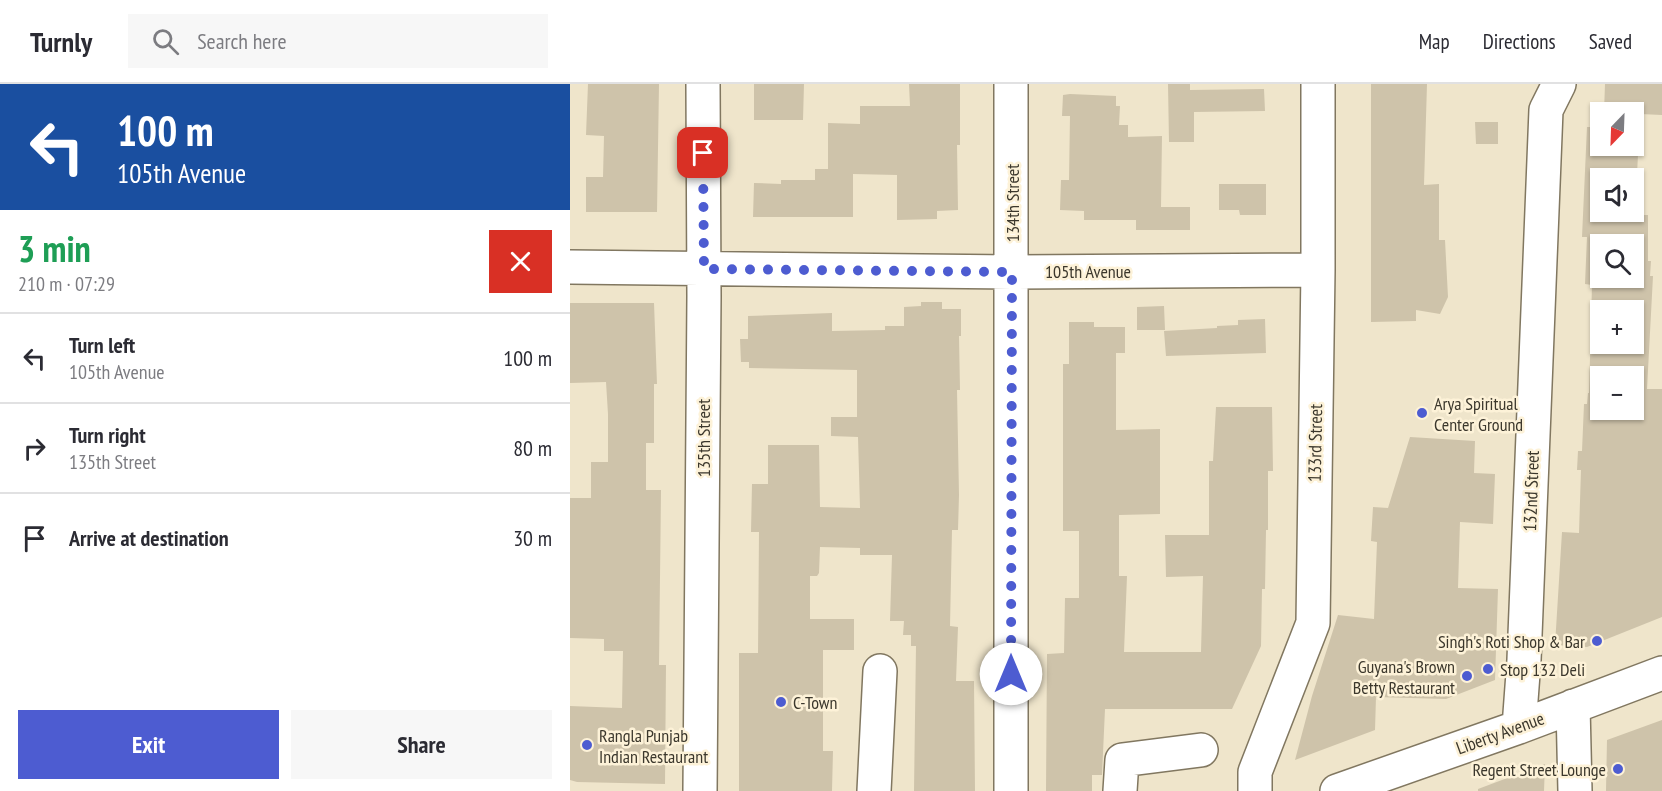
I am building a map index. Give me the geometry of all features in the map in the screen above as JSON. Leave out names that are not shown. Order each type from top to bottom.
[{"type":"street","name":"135th Street","points":[[700,791],[703,84]]},
{"type":"street","name":"134th Street","points":[[1011,84],[1011,791]]},
{"type":"street","name":"133rd Street","points":[[1256,791],[1255,772],[1312,623],[1318,270],[1318,84]]},
{"type":"street","name":"132nd Street","points":[[1519,727],[1552,97]]},
{"type":"street","name":"105th Avenue","points":[[570,267],[1012,272],[1318,270]]},
{"type":"street","points":[[874,791],[880,671]]},
{"type":"street","name":"Liberty Avenue","points":[[1337,791],[1519,727],[1662,673]]},
{"type":"street","points":[[1573,706],[1575,791]]},
{"type":"street","points":[[1120,791],[1122,760],[1201,750]]},
{"type":"building","points":[[588,84],[659,84],[657,212],[586,212],[586,177],[603,177],[604,136],[586,135]]},
{"type":"building","points":[[754,84],[804,84],[803,120],[754,120]]},
{"type":"building","points":[[909,84],[960,84],[960,145],[957,145],[958,210],[937,211],[937,219],[897,220],[897,175],[853,174],[853,217],[753,217],[754,183],[781,184],[781,180],[815,180],[815,169],[828,169],[828,123],[860,124],[860,106],[910,106]]},
{"type":"building","points":[[1168,84],[1190,84],[1190,90],[1264,89],[1265,111],[1194,112],[1194,142],[1169,142]]},
{"type":"building","points":[[1371,84],[1427,84],[1424,185],[1439,184],[1439,240],[1445,240],[1448,297],[1440,314],[1416,310],[1416,321],[1371,322]]},
{"type":"building","points":[[1605,84],[1662,84],[1662,115],[1644,114],[1644,102],[1604,102]]},
{"type":"building","points":[[1063,95],[1116,96],[1116,106],[1120,106],[1119,125],[1128,125],[1128,137],[1162,136],[1161,207],[1190,207],[1190,230],[1136,230],[1136,220],[1084,220],[1084,211],[1060,210],[1061,180],[1069,180],[1070,116],[1062,116]]},
{"type":"building","points":[[1475,122],[1498,122],[1498,144],[1476,144]]},
{"type":"building","points":[[1587,127],[1590,127],[1590,156],[1638,156],[1637,168],[1590,168],[1590,222],[1644,222],[1644,215],[1648,215],[1648,261],[1651,261],[1650,276],[1653,276],[1647,389],[1662,389],[1662,617],[1587,647],[1555,645],[1562,532],[1579,533],[1581,470],[1577,470],[1578,451],[1582,451],[1584,404],[1587,404],[1589,393],[1590,354],[1644,354],[1644,300],[1592,300],[1592,288],[1644,288],[1644,234],[1590,234],[1590,285],[1585,284],[1587,237],[1582,237]]},
{"type":"building","points":[[1219,184],[1266,184],[1266,215],[1240,215],[1239,210],[1219,210]]},
{"type":"building","points":[[921,302],[942,302],[942,309],[961,309],[960,390],[957,390],[958,530],[952,530],[950,626],[958,627],[956,681],[974,681],[975,791],[914,791],[916,646],[911,646],[911,635],[903,635],[904,621],[890,621],[892,555],[860,555],[860,548],[820,547],[819,573],[817,576],[810,576],[810,619],[854,619],[854,650],[823,650],[823,751],[833,751],[832,791],[739,791],[739,653],[758,653],[759,532],[751,532],[752,484],[768,484],[768,445],[819,445],[820,507],[860,508],[858,437],[831,436],[831,417],[857,417],[857,370],[749,368],[749,362],[741,362],[740,339],[748,339],[748,316],[832,313],[832,331],[885,330],[885,326],[904,326],[904,307],[921,306]]},
{"type":"building","points":[[570,303],[654,303],[657,384],[654,384],[654,443],[646,443],[646,490],[661,490],[659,665],[666,665],[665,784],[570,780],[570,706],[622,708],[623,651],[604,651],[604,639],[570,638],[570,498],[591,498],[591,462],[608,462],[608,414],[606,382],[570,383]]},
{"type":"building","points":[[1164,306],[1165,330],[1137,330],[1137,307]]},
{"type":"building","points":[[1265,319],[1266,353],[1166,356],[1164,331],[1217,328],[1217,326],[1238,325],[1238,320]]},
{"type":"building","points":[[1069,322],[1094,322],[1094,327],[1125,327],[1125,353],[1116,353],[1116,430],[1160,429],[1160,514],[1119,515],[1119,576],[1127,576],[1124,652],[1201,652],[1203,576],[1166,577],[1165,535],[1209,535],[1209,461],[1213,461],[1216,407],[1272,407],[1273,471],[1268,471],[1268,530],[1266,530],[1265,589],[1262,589],[1261,646],[1232,709],[1105,709],[1102,775],[1092,775],[1092,791],[1046,791],[1047,654],[1064,653],[1065,598],[1079,598],[1079,531],[1063,531],[1063,364],[1069,364]]},
{"type":"building","points":[[1410,437],[1475,441],[1474,473],[1495,474],[1493,524],[1460,522],[1458,588],[1498,589],[1495,680],[1446,699],[1376,697],[1375,730],[1295,760],[1312,696],[1338,615],[1374,619],[1377,542],[1371,541],[1373,507],[1388,508]]},
{"type":"building","points":[[1662,720],[1662,791],[1606,791],[1607,740]]},
{"type":"building","points":[[1545,764],[1544,791],[1478,791],[1478,789]]},
{"type":"place","name":"Arya Spiritual Center Ground","points":[[1422,413]]},
{"type":"place","name":"Singh's Roti Shop & Bar","points":[[1597,641]]},
{"type":"place","name":"Stop 132 Deli","points":[[1488,669]]},
{"type":"place","name":"Guyana's Brown Betty Restaurant","points":[[1467,676]]},
{"type":"place","name":"C-Town","points":[[781,702]]},
{"type":"place","name":"Rangla Punjab Indian Restaurant","points":[[587,745]]},
{"type":"place","name":"Regent Street Lounge","points":[[1618,769]]},
{"type":"route","points":[[703,153],[704,269],[1012,272],[1011,674]]}]
